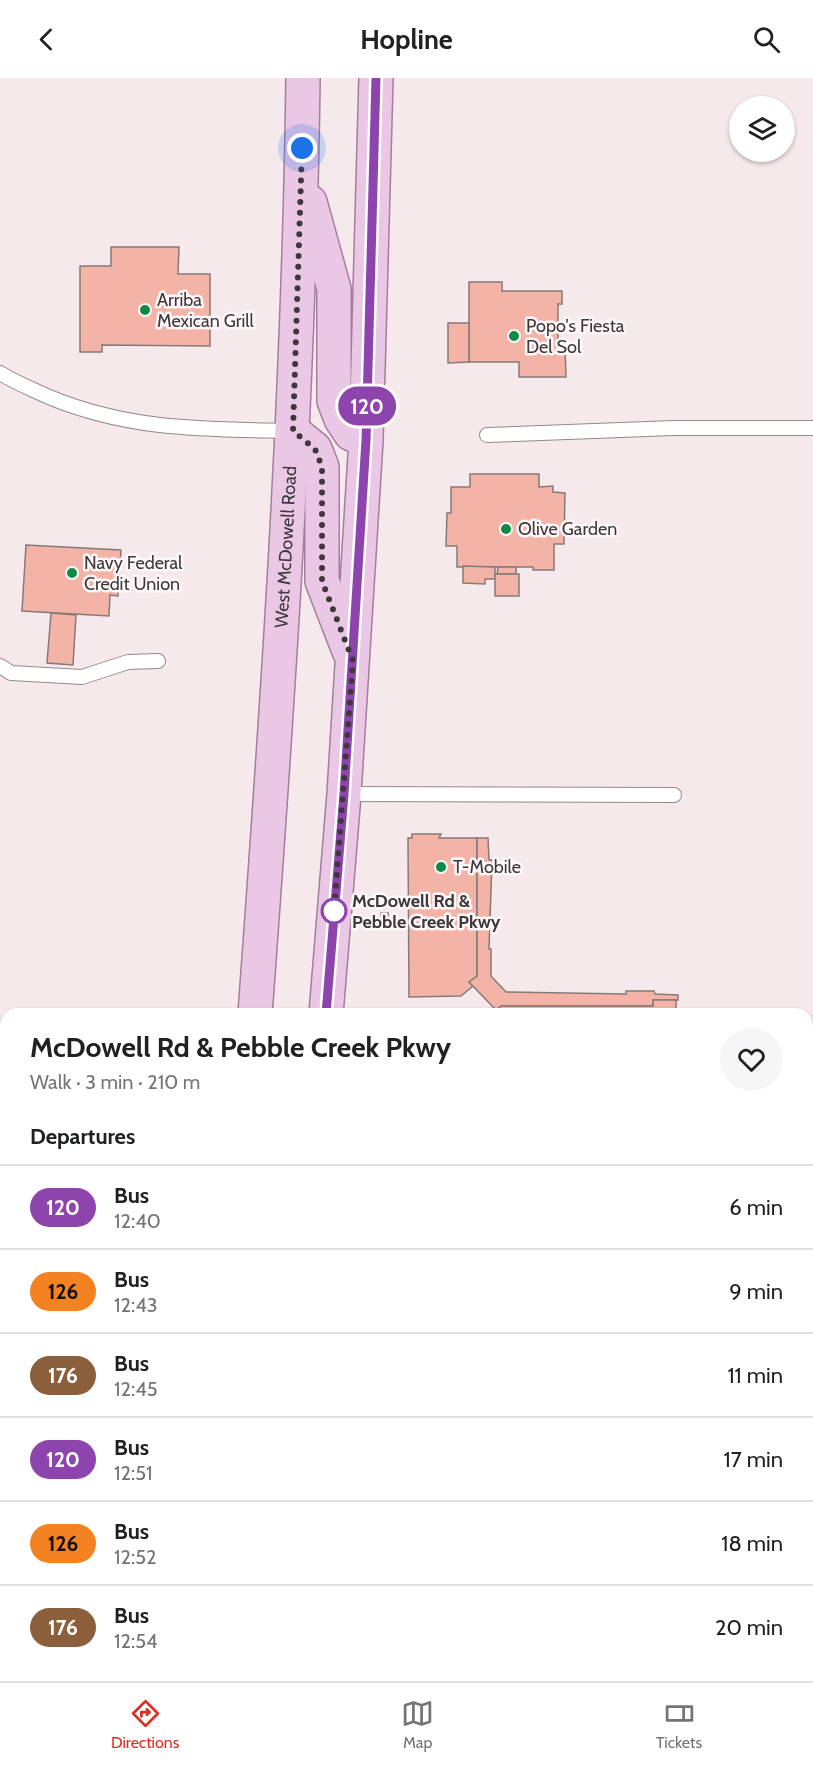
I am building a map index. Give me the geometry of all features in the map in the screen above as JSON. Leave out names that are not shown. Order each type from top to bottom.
[{"type":"main road","name":"West McDowell Road","points":[[255,1008],[272,786],[293,431],[303,78]]},
{"type":"main road","points":[[326,1008],[344,794],[366,440],[376,78]]},
{"type":"main road","points":[[302,171],[334,289],[334,401],[341,419],[351,434],[366,440]]},
{"type":"main road","points":[[293,431],[315,449],[322,467],[322,581],[353,661]]},
{"type":"lane","points":[[0,373],[13,382],[67,404],[116,419],[188,429],[293,431]]},
{"type":"lane","points":[[487,435],[674,428],[813,428]]},
{"type":"lane","points":[[0,666],[11,673],[82,677],[128,662],[158,661]]},
{"type":"lane","points":[[344,794],[674,795]]},
{"type":"building","name":"Arriba Mexican Grill","points":[[111,247],[179,247],[178,274],[210,274],[210,346],[102,345],[102,352],[80,352],[80,266],[111,266]]},
{"type":"building","name":"Popo's Fiesta Del Sol","points":[[469,282],[502,282],[502,291],[562,291],[562,304],[558,304],[558,348],[565,348],[566,377],[519,377],[519,362],[469,362]]},
{"type":"building","points":[[448,323],[469,323],[469,362],[448,363]]},
{"type":"building","name":"Olive Garden","points":[[470,474],[539,474],[539,487],[553,486],[553,492],[565,493],[564,544],[554,544],[554,570],[533,570],[533,567],[457,567],[457,546],[446,546],[447,513],[451,513],[451,487],[470,487]]},
{"type":"building","name":"Navy Federal Credit Union","points":[[26,545],[121,550],[118,596],[110,595],[109,616],[22,611]]},
{"type":"building","points":[[463,566],[495,567],[495,579],[485,579],[485,584],[463,583]]},
{"type":"building","points":[[498,567],[516,567],[516,574],[497,574]]},
{"type":"building","points":[[495,574],[519,574],[519,596],[495,596]]},
{"type":"building","points":[[51,613],[76,615],[73,665],[47,663]]},
{"type":"building","points":[[412,834],[441,834],[439,838],[477,838],[477,976],[469,982],[473,986],[461,996],[409,997],[408,838],[412,838]]},
{"type":"building","points":[[477,838],[488,838],[489,860],[492,860],[489,949],[491,949],[491,976],[506,992],[626,994],[626,991],[654,991],[655,994],[678,995],[678,1000],[653,1000],[653,1006],[501,1006],[494,1008],[469,982],[477,976]]},
{"type":"building","points":[[381,913],[388,913],[388,927],[381,926]]},
{"type":"building","points":[[653,1000],[676,1000],[676,1008],[499,1008],[501,1006],[653,1006]]},
{"type":"bus line","name":"120","points":[[326,1008],[344,794],[366,440],[376,78]]},
{"type":"place","name":"Arriba Mexican Grill","points":[[145,310]]},
{"type":"place","name":"Popo's Fiesta Del Sol","points":[[514,336]]},
{"type":"place","name":"Olive Garden","points":[[506,529]]},
{"type":"place","name":"Navy Federal Credit Union","points":[[72,573]]},
{"type":"place","name":"T-Mobile","points":[[441,867]]},
{"type":"place","name":"McDowell Rd & Pebble Creek Pkwy","points":[[334,911]]},
{"type":"route","points":[[302,148],[293,431],[315,449],[322,467],[322,581],[353,661],[334,911]]}]
